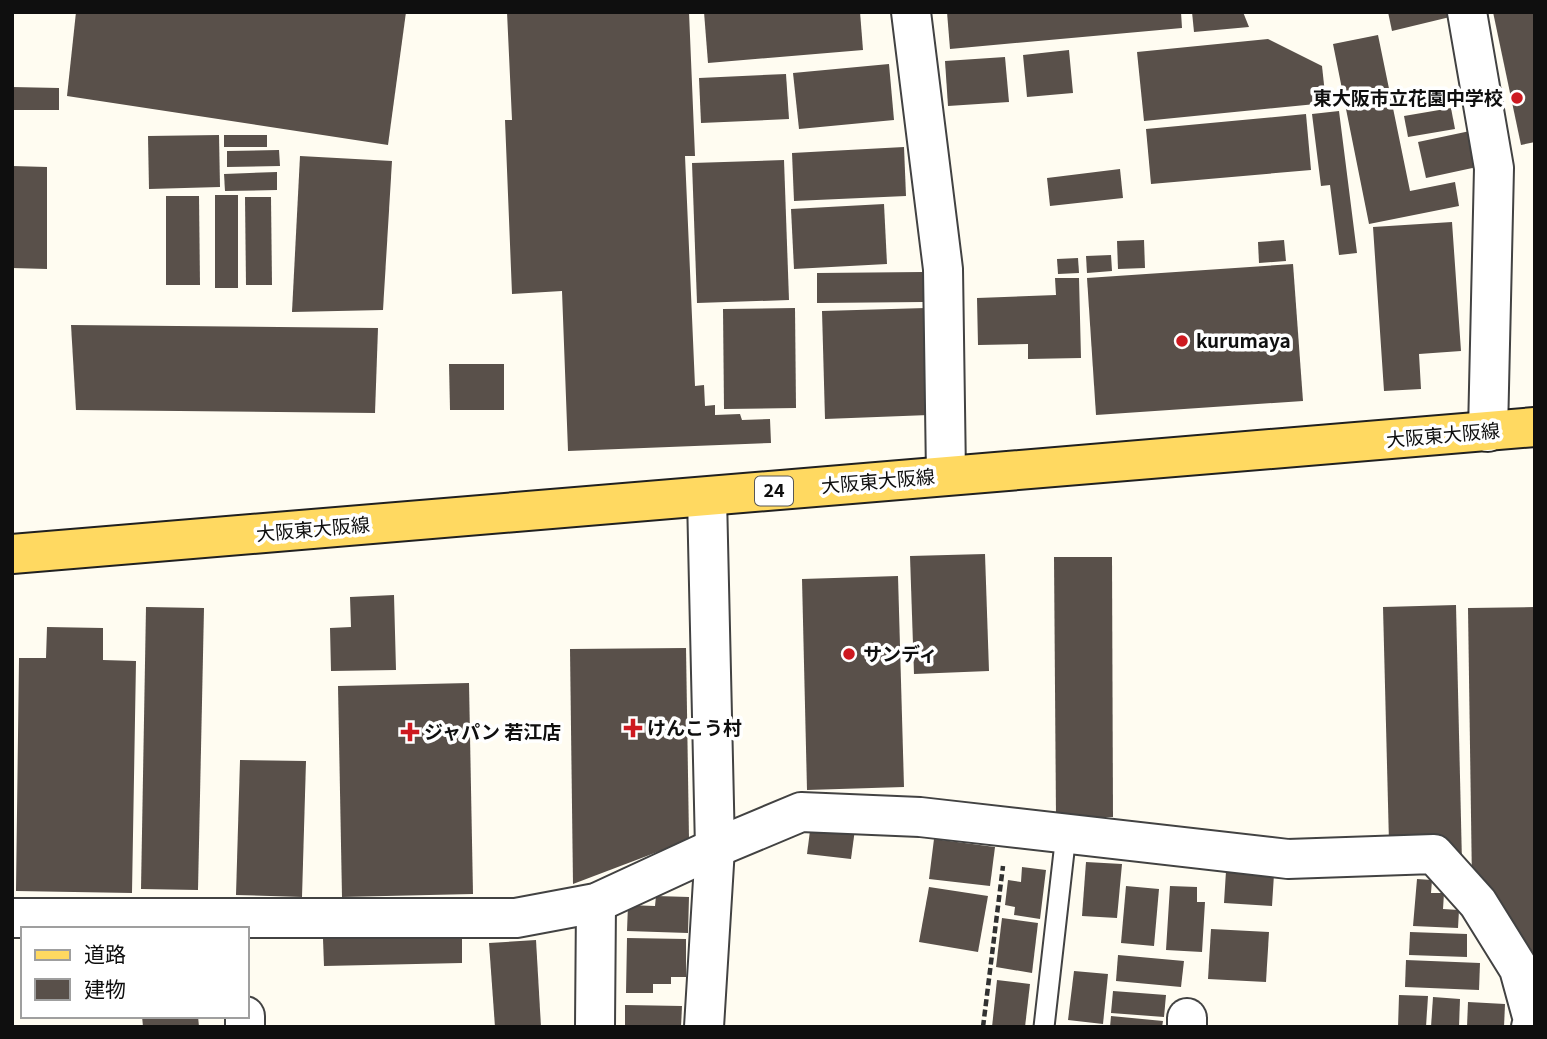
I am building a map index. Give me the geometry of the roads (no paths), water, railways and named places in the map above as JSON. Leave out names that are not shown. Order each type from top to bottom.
[{"type":"main road","name":"大阪東大阪線","points":[[12,554],[1535,427]]},
{"type":"street","points":[[911,12],[943,269],[946,475]]},
{"type":"street","points":[[1467,12],[1494,169],[1488,432]]},
{"type":"street","points":[[704,1027],[715,848],[707,497]]},
{"type":"street","points":[[12,918],[242,923],[516,918],[596,903],[715,848],[802,813],[920,817],[1288,859],[1434,854],[1478,903],[1519,969],[1533,1022]]},
{"type":"street","points":[[595,1027],[596,903]]},
{"type":"lane","points":[[1044,1027],[1066,834]]},
{"type":"place","name":"東大阪市立花園中学校","points":[[1517,98]]},
{"type":"place","name":"kurumaya","points":[[1182,341]]},
{"type":"place","name":"サンディ","points":[[849,654]]},
{"type":"place","name":"けんこう村","points":[[633,728]]},
{"type":"place","name":"ジャパン 若江店","points":[[410,732]]}]
